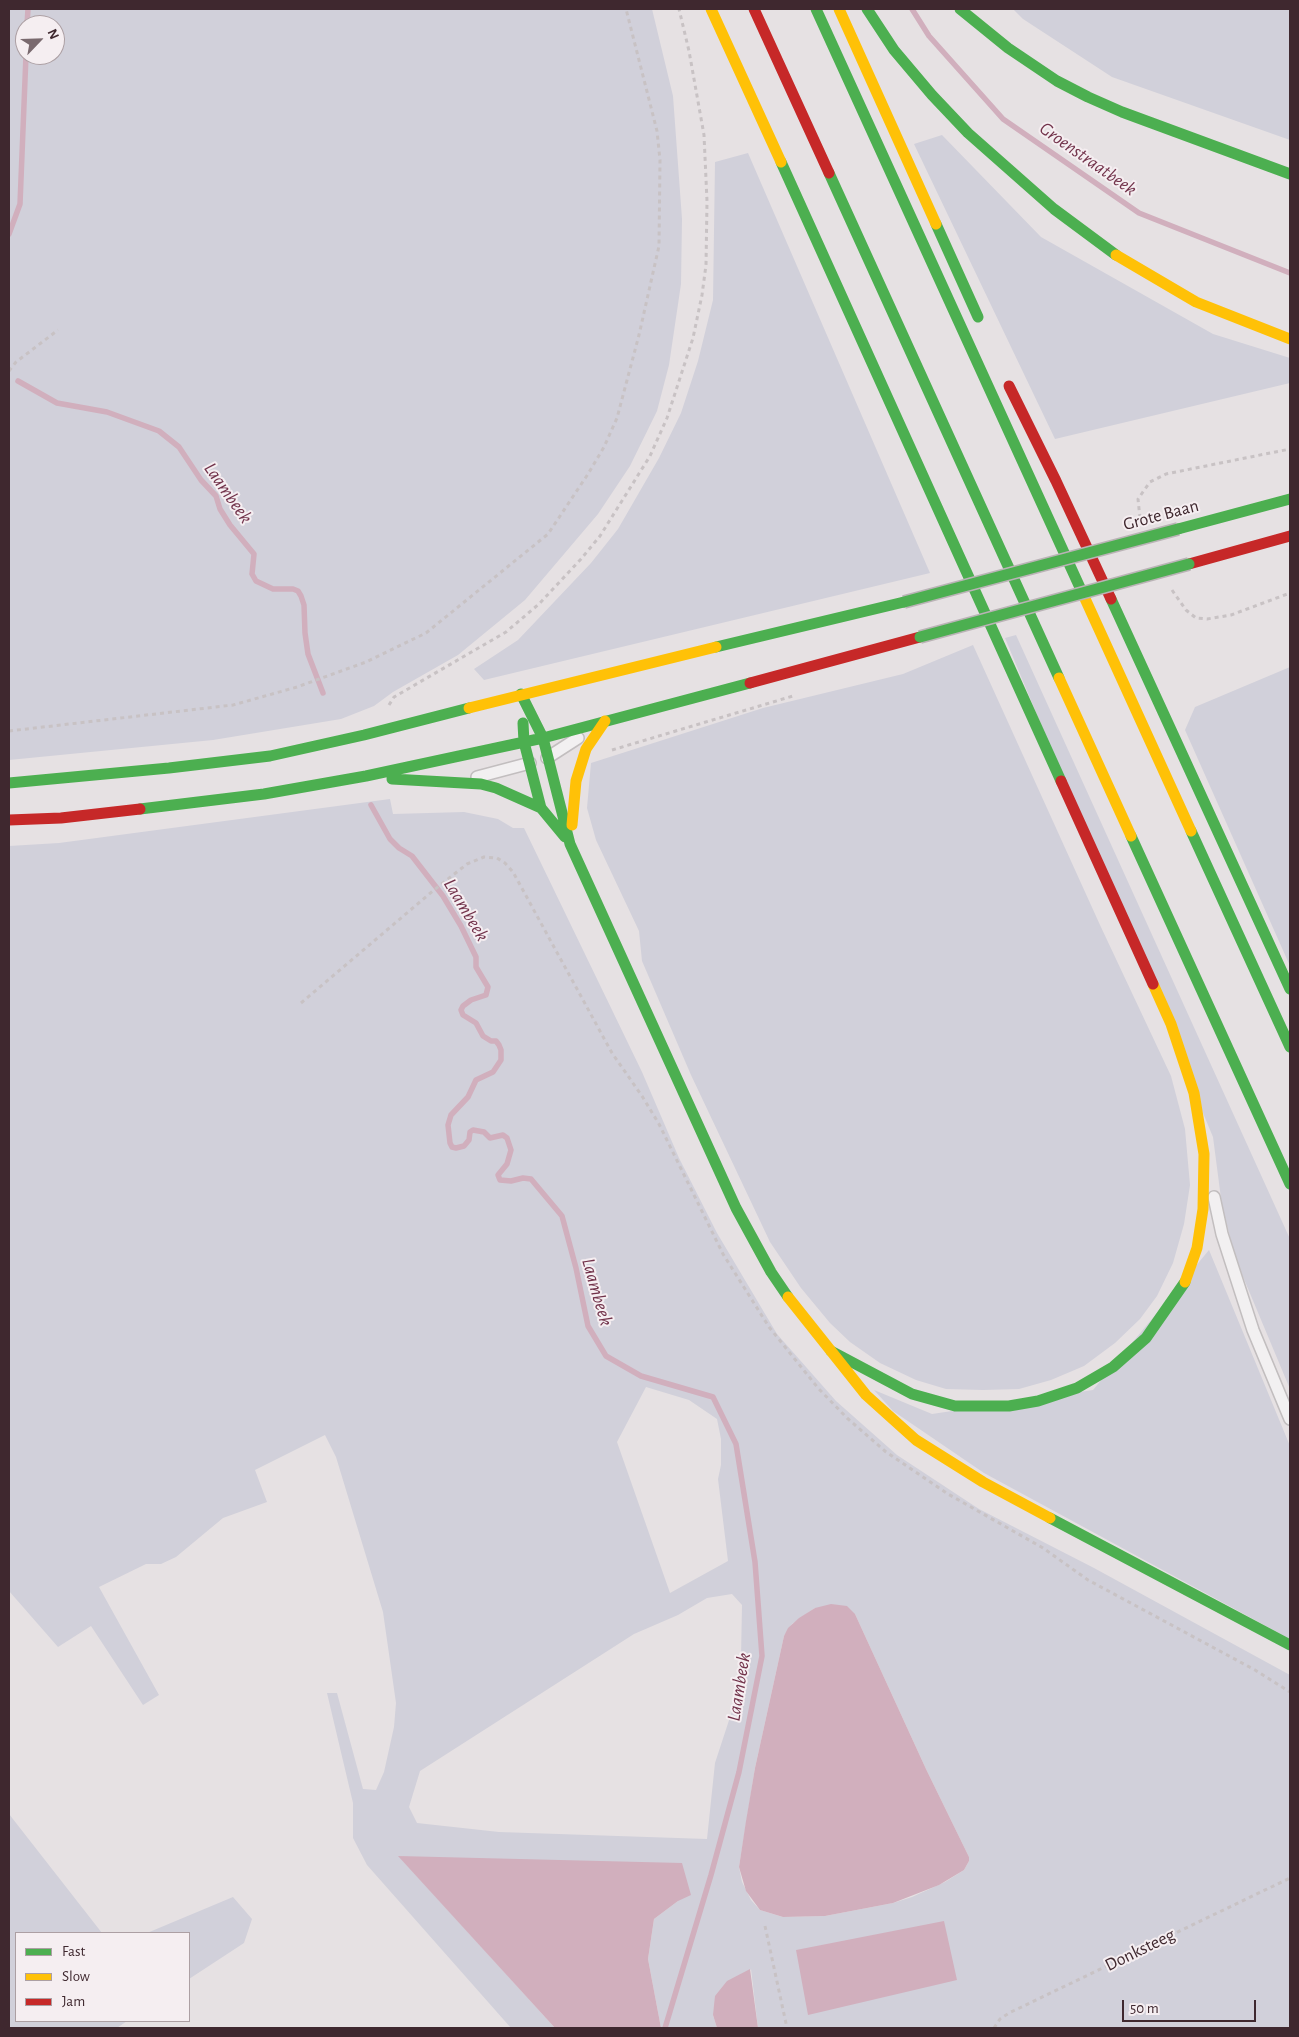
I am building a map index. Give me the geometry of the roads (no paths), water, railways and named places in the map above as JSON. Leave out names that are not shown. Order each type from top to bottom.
[{"type":"main road","points":[[711,9],[1171,1024],[1194,1093],[1204,1154],[1203,1209],[1197,1248],[1184,1283],[1146,1338],[1113,1367],[1077,1388],[1038,1401],[1009,1406],[955,1406],[912,1394],[831,1351]]},
{"type":"main road","points":[[754,9],[1290,1184]]},
{"type":"main road","points":[[816,9],[1290,1046]]},
{"type":"main road","points":[[839,9],[981,324]]},
{"type":"main road","points":[[867,9],[894,50],[932,95],[968,133],[1054,209],[1113,254],[1196,302],[1290,338]]},
{"type":"main road","points":[[960,9],[1026,61],[1057,81],[1122,112],[1290,174]]},
{"type":"main road","points":[[1005,379],[1056,481],[1290,989]]},
{"type":"main road","name":"Grote Baan","points":[[9,783],[169,768],[270,756],[385,730],[521,694],[904,602],[1290,499]]},
{"type":"main road","points":[[9,820],[61,818],[264,794],[366,776],[544,738],[1290,536]]},
{"type":"main road","points":[[521,694],[544,738],[570,844],[736,1208],[772,1272],[800,1314],[866,1395],[916,1440],[983,1482],[1290,1645]]},
{"type":"main road","points":[[521,694],[524,742],[541,808],[570,844]]},
{"type":"main road","points":[[570,844],[576,781],[586,749],[605,721]]},
{"type":"main road","points":[[366,776],[481,784],[496,788],[541,808]]},
{"type":"lane","points":[[453,783],[548,758],[605,721]]},
{"type":"lane","points":[[1204,1154],[1222,1234],[1253,1330],[1290,1419]]},
{"type":"waterway","name":"Laambeek","points":[[28,9],[28,15]]},
{"type":"waterway","name":"Groenstraatbeek","points":[[912,9],[929,36],[1003,119],[1139,213],[1290,273]]},
{"type":"waterway","name":"Laambeek","points":[[9,234],[20,204],[26,65]]},
{"type":"waterway","name":"Laambeek","points":[[18,381],[57,403],[107,412],[159,431],[179,447],[201,480],[216,496],[220,509],[230,525],[254,554],[252,574],[256,581],[273,589],[293,589],[298,591],[301,596],[304,605],[308,654],[323,693]]},
{"type":"waterway","name":"Laambeek","points":[[371,805],[390,839],[399,848],[412,856],[443,896],[461,926],[476,957],[476,967],[488,987],[486,995],[471,1000],[461,1010],[463,1015],[476,1023],[483,1036],[491,1041],[496,1041],[501,1050],[501,1060],[493,1072],[476,1080],[468,1097],[451,1115],[448,1125],[452,1147],[464,1146],[469,1140],[470,1132],[473,1130],[484,1132],[490,1138],[503,1135],[507,1138],[511,1150],[507,1164],[498,1175],[500,1180],[531,1179],[562,1216],[576,1268],[588,1326],[606,1356],[641,1376],[713,1397],[736,1444],[755,1562],[762,1656],[739,1772],[711,1875],[665,2028]]}]
